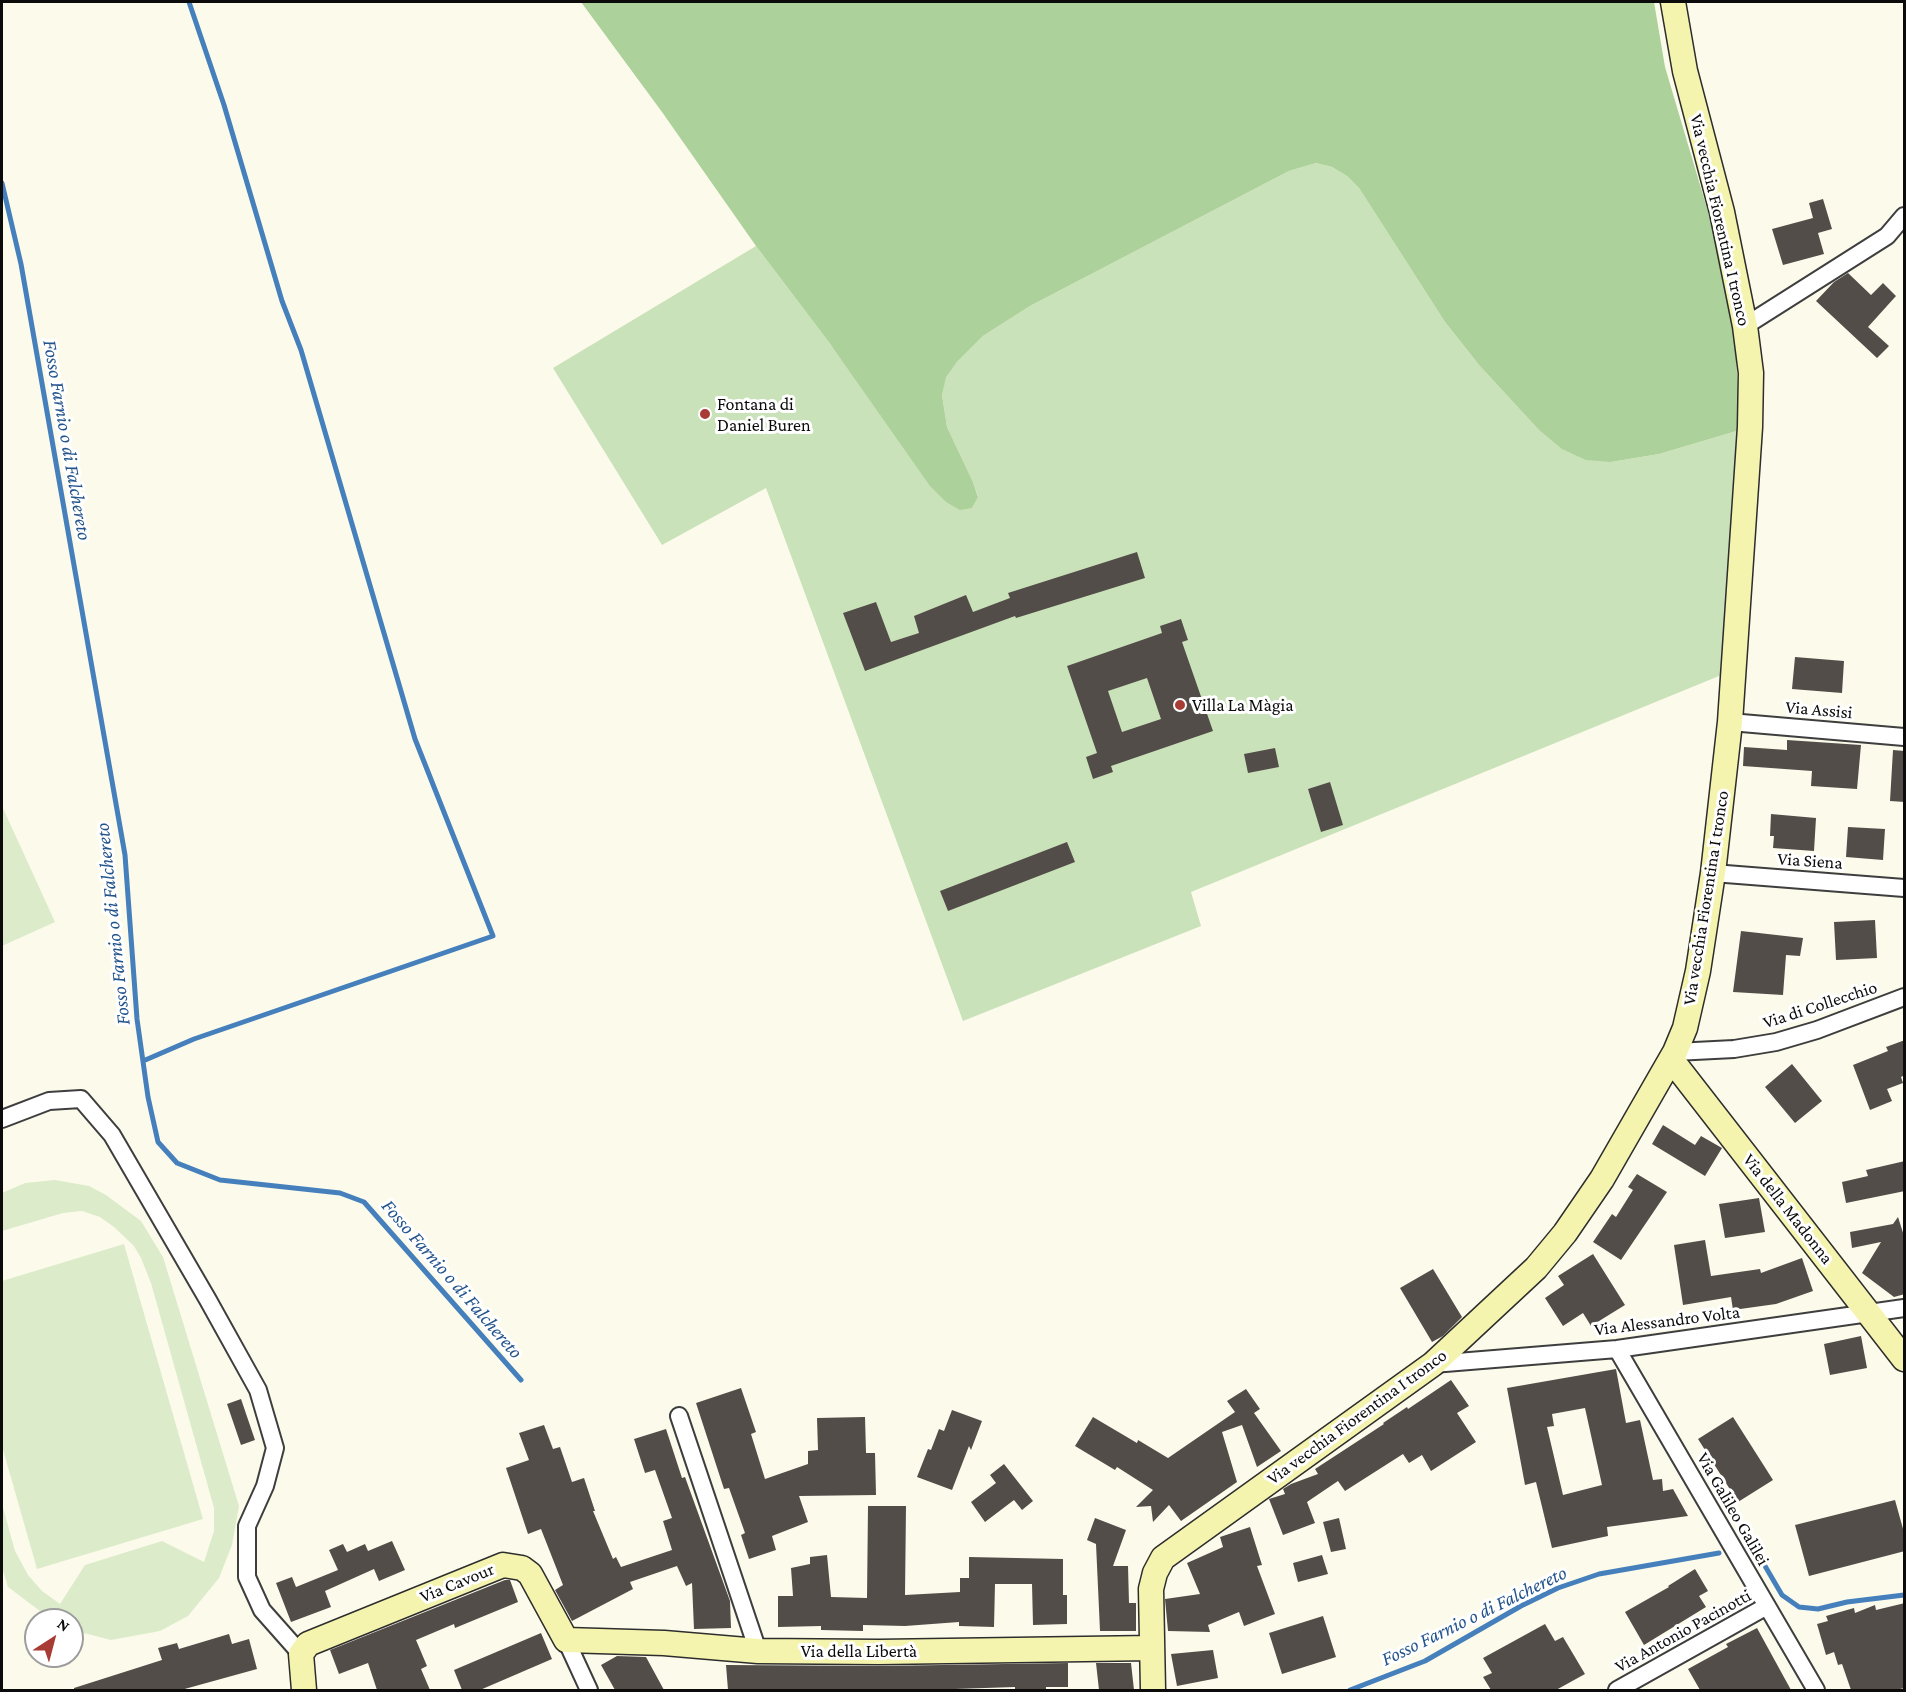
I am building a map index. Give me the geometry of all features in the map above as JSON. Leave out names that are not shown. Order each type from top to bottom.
[{"type":"street","name":"Via vecchia Fiorentina I tronco","points":[[1153,1690],[1151,1589],[1155,1573],[1163,1558],[1433,1364],[1536,1268],[1565,1233],[1602,1179],[1673,1056],[1693,999],[1713,873],[1730,722],[1750,427],[1751,373],[1745,326],[1722,212],[1685,71],[1672,2]]},
{"type":"street","points":[[1745,326],[1887,236],[1905,216]]},
{"type":"street","name":"Via Assisi","points":[[1730,722],[1905,737]]},
{"type":"street","name":"Via Siena","points":[[1713,873],[1905,888]]},
{"type":"street","name":"Via di Collecchio","points":[[1673,1056],[1734,1050],[1776,1042],[1817,1030],[1905,997]]},
{"type":"street","name":"Via della Madonna","points":[[1673,1056],[1905,1359]]},
{"type":"street","points":[[2,1119],[49,1101],[81,1099],[112,1135],[258,1390],[275,1448],[265,1486],[247,1526],[247,1577],[262,1610],[302,1654],[304,1690]]},
{"type":"street","name":"Via Alessandro Volta","points":[[1433,1364],[1617,1348],[1905,1308]]},
{"type":"street","name":"Via Galileo Galilei","points":[[1617,1348],[1816,1690]]},
{"type":"street","points":[[679,1416],[758,1651]]},
{"type":"street","name":"Via Cavour","points":[[302,1654],[308,1644],[503,1565],[522,1568],[530,1574],[566,1640],[589,1690]]},
{"type":"street","name":"Via Antonio Pacinotti","points":[[1617,1690],[1767,1606]]},
{"type":"street","name":"Via della Libertà","points":[[566,1640],[664,1642],[758,1651],[879,1652],[1152,1647]]},
{"type":"green space","points":[[581,2],[1654,2],[1665,67],[1714,232],[1734,318],[1740,430],[1659,454],[1611,462],[1586,460],[1562,449],[1538,429],[1479,365],[1445,322],[1359,188],[1347,176],[1332,167],[1316,163],[1289,171],[1030,306],[983,336],[957,362],[946,377],[942,395],[947,427],[978,497],[972,508],[960,510],[946,502],[930,486],[831,345],[756,246]]},
{"type":"green space","points":[[1316,163],[1332,167],[1347,176],[1359,188],[1445,322],[1479,365],[1538,429],[1611,462],[1659,454],[1740,430],[1724,674],[1191,892],[1201,926],[963,1021],[766,488],[662,545],[553,368],[756,246],[831,345],[972,508],[978,496],[947,427],[942,395],[945,377],[957,362],[983,336],[1030,306],[1289,171]]},
{"type":"green space","points":[[2,806],[55,922],[2,946]]},
{"type":"green space","points":[[55,1180],[89,1186],[106,1195],[141,1221],[163,1257],[239,1506],[232,1545],[219,1578],[188,1616],[160,1631],[111,1640],[84,1633],[84,1608],[36,1608],[8,1587],[2,1567],[2,1504],[15,1551],[28,1575],[42,1591],[60,1604],[85,1565],[162,1541],[204,1562],[214,1531],[214,1508],[151,1283],[141,1258],[134,1246],[114,1227],[100,1217],[82,1211],[63,1213],[2,1231],[2,1193],[25,1183]]},
{"type":"green space","points":[[124,1244],[203,1519],[37,1569],[2,1446],[2,1281]]},
{"type":"building","points":[[1823,199],[1832,229],[1818,233],[1824,254],[1783,265],[1772,229],[1813,218],[1809,203]]},
{"type":"building","points":[[1848,273],[1871,295],[1883,283],[1896,296],[1868,327],[1889,346],[1877,358],[1816,301],[1834,282]]},
{"type":"building","points":[[1137,552],[1145,578],[1016,618],[1015,616],[865,671],[843,613],[876,602],[891,642],[919,633],[914,616],[966,595],[973,612],[1010,598],[1008,593]]},
{"type":"building","name":"Villa La Màgia","points":[[1181,619],[1188,640],[1182,642],[1213,731],[1111,766],[1113,772],[1093,779],[1086,757],[1097,753],[1067,666],[1162,633],[1160,626]],"holes":[[[1147,678],[1161,719],[1122,732],[1108,691]]]},
{"type":"building","points":[[1795,657],[1844,661],[1842,693],[1792,689]]},
{"type":"building","points":[[1787,740],[1861,745],[1857,789],[1811,786],[1812,771],[1743,766],[1744,747],[1787,750]]},
{"type":"building","points":[[1275,748],[1279,767],[1248,773],[1244,754]]},
{"type":"building","points":[[1893,750],[1905,751],[1905,802],[1890,801]]},
{"type":"building","points":[[1330,782],[1343,825],[1321,832],[1308,789]]},
{"type":"building","points":[[1771,814],[1816,818],[1814,851],[1773,848],[1774,836],[1770,836]]},
{"type":"building","points":[[1848,827],[1885,829],[1883,860],[1846,857]]},
{"type":"building","points":[[1067,842],[1075,862],[948,911],[940,891]]},
{"type":"building","points":[[1875,920],[1877,958],[1836,960],[1834,922]]},
{"type":"building","points":[[1741,931],[1803,938],[1800,956],[1786,955],[1783,995],[1733,992]]},
{"type":"building","points":[[1905,1040],[1905,1075],[1901,1077],[1903,1083],[1887,1089],[1892,1101],[1870,1110],[1853,1065],[1888,1051],[1886,1047]]},
{"type":"building","points":[[1792,1064],[1822,1101],[1795,1123],[1765,1087]]},
{"type":"building","points":[[1663,1125],[1695,1145],[1701,1136],[1722,1148],[1705,1176],[1652,1144]]},
{"type":"building","points":[[1905,1161],[1905,1191],[1846,1203],[1842,1182],[1868,1176],[1866,1170]]},
{"type":"building","points":[[1637,1174],[1667,1192],[1621,1260],[1593,1242],[1612,1214],[1616,1217],[1633,1190],[1628,1187]]},
{"type":"building","points":[[1759,1198],[1765,1232],[1725,1238],[1719,1204]]},
{"type":"building","points":[[1898,1217],[1905,1239],[1905,1294],[1894,1297],[1862,1273],[1881,1242],[1852,1248],[1850,1232],[1893,1224]]},
{"type":"building","points":[[1705,1240],[1711,1276],[1760,1269],[1761,1273],[1802,1258],[1813,1291],[1776,1304],[1733,1310],[1731,1297],[1683,1305],[1674,1245]]},
{"type":"building","points":[[1593,1254],[1625,1305],[1591,1326],[1583,1313],[1563,1326],[1545,1298],[1564,1285],[1558,1276]]},
{"type":"building","points":[[1433,1269],[1462,1317],[1443,1336],[1432,1342],[1400,1288]]},
{"type":"building","points":[[1861,1336],[1867,1368],[1830,1375],[1824,1344]]},
{"type":"building","points":[[1616,1369],[1626,1423],[1640,1420],[1653,1480],[1662,1479],[1663,1491],[1673,1489],[1688,1516],[1607,1527],[1608,1536],[1552,1548],[1536,1482],[1525,1485],[1507,1388]],"holes":[[[1585,1408],[1602,1485],[1563,1495],[1547,1427],[1554,1426],[1552,1414]]]},
{"type":"building","points":[[1451,1380],[1469,1406],[1457,1413],[1476,1442],[1431,1471],[1422,1455],[1409,1463],[1403,1454],[1345,1491],[1338,1481],[1307,1502],[1315,1523],[1283,1535],[1269,1499],[1285,1494],[1283,1489],[1291,1484],[1318,1474],[1315,1469]]},
{"type":"building","points":[[741,1388],[756,1432],[751,1434],[765,1479],[808,1464],[808,1451],[818,1450],[817,1418],[865,1417],[866,1453],[875,1453],[876,1495],[799,1496],[808,1522],[772,1536],[776,1550],[749,1559],[741,1535],[745,1533],[729,1488],[724,1489],[696,1403]]},
{"type":"building","points":[[1246,1389],[1260,1409],[1254,1413],[1281,1451],[1257,1467],[1242,1425],[1222,1432],[1237,1482],[1181,1521],[1169,1505],[1153,1522],[1151,1506],[1136,1507],[1153,1490],[1117,1467],[1115,1470],[1075,1446],[1093,1417],[1168,1458],[1235,1412],[1227,1401]]},
{"type":"building","points":[[241,1399],[255,1440],[241,1445],[227,1404]]},
{"type":"building","points":[[952,1410],[982,1421],[971,1450],[969,1446],[952,1490],[917,1477],[928,1449],[931,1450],[939,1429],[944,1431]]},
{"type":"building","points":[[1733,1417],[1773,1480],[1738,1502],[1698,1439]]},
{"type":"building","points":[[544,1425],[553,1449],[560,1447],[572,1482],[584,1478],[595,1511],[593,1511],[613,1559],[616,1557],[621,1567],[672,1550],[663,1521],[672,1518],[655,1470],[645,1473],[634,1439],[666,1429],[682,1478],[685,1477],[730,1601],[731,1628],[694,1629],[692,1583],[686,1586],[677,1566],[630,1582],[633,1589],[572,1621],[555,1590],[563,1585],[541,1529],[528,1534],[506,1468],[529,1460],[519,1433]]},
{"type":"building","points":[[1004,1464],[1033,1501],[1022,1510],[1014,1500],[985,1522],[971,1502],[996,1483],[990,1475]]},
{"type":"building","points":[[1895,1500],[1905,1536],[1905,1551],[1809,1576],[1795,1525]]},
{"type":"building","points":[[868,1506],[906,1506],[905,1595],[960,1592],[960,1578],[969,1578],[969,1557],[1063,1559],[1063,1595],[1067,1595],[1067,1624],[1033,1625],[1032,1584],[995,1584],[994,1627],[959,1626],[959,1622],[905,1626],[863,1625],[863,1631],[821,1630],[821,1626],[778,1627],[778,1596],[793,1596],[791,1568],[810,1564],[810,1557],[827,1555],[831,1597],[867,1598]]},
{"type":"building","points":[[1095,1518],[1126,1530],[1113,1566],[1128,1566],[1129,1603],[1136,1603],[1136,1631],[1100,1631],[1096,1544],[1087,1540]]},
{"type":"building","points":[[1339,1518],[1346,1549],[1331,1552],[1323,1522]]},
{"type":"building","points":[[1250,1527],[1262,1565],[1257,1566],[1275,1614],[1244,1626],[1239,1612],[1208,1625],[1210,1632],[1168,1631],[1165,1599],[1200,1594],[1187,1563],[1223,1547],[1220,1537]]},
{"type":"building","points":[[392,1541],[405,1570],[379,1581],[374,1569],[325,1591],[331,1607],[291,1622],[276,1583],[292,1577],[296,1587],[338,1570],[329,1550],[343,1544],[347,1552],[365,1544],[368,1551]]},
{"type":"building","points":[[1322,1555],[1328,1574],[1298,1582],[1293,1563]]},
{"type":"building","points":[[1695,1569],[1708,1591],[1699,1596],[1706,1607],[1644,1645],[1625,1612]]},
{"type":"building","points":[[505,1580],[510,1580],[518,1602],[455,1628],[454,1624],[416,1640],[427,1666],[421,1669],[430,1690],[377,1690],[368,1663],[339,1674],[330,1650]]},
{"type":"building","points":[[1905,1603],[1905,1688],[1851,1690],[1842,1664],[1838,1665],[1834,1652],[1826,1655],[1817,1624],[1828,1621],[1826,1616],[1854,1608],[1855,1613],[1875,1605],[1876,1610]]},
{"type":"building","points":[[1323,1616],[1336,1657],[1282,1674],[1269,1633]]},
{"type":"building","points":[[1545,1624],[1555,1641],[1563,1637],[1585,1674],[1556,1690],[1491,1690],[1483,1677],[1492,1673],[1483,1658]]},
{"type":"building","points":[[1757,1628],[1791,1690],[1700,1690],[1688,1669],[1728,1647],[1726,1644]]},
{"type":"building","points":[[541,1633],[552,1659],[480,1690],[462,1690],[454,1670]]},
{"type":"building","points":[[229,1634],[232,1644],[249,1639],[257,1669],[181,1690],[74,1690],[74,1688],[162,1660],[158,1648],[177,1643],[179,1649]]},
{"type":"building","points":[[1213,1650],[1218,1678],[1177,1686],[1171,1654]]},
{"type":"building","points":[[617,1656],[646,1657],[664,1690],[615,1690],[601,1665]]},
{"type":"building","points":[[1068,1663],[1068,1687],[1046,1687],[1046,1690],[1015,1690],[1015,1687],[955,1690],[728,1690],[726,1665],[879,1666]]},
{"type":"building","points":[[1096,1663],[1131,1663],[1134,1690],[1099,1690]]},
{"type":"waterway","points":[[143,1061],[194,1039],[493,936],[415,739],[301,350],[282,301],[224,105],[189,2]]},
{"type":"waterway","name":"Fosso Farnio o di Falchereto","points":[[2,183],[21,264],[125,855],[137,1019],[148,1097],[158,1142],[177,1163],[220,1180],[340,1193],[364,1202],[521,1380]]},
{"type":"waterway","name":"Fosso Farnio o di Falchereto","points":[[1748,1547],[1758,1554],[1782,1595],[1799,1607],[1818,1609],[1847,1602],[1904,1595]]},
{"type":"waterway","name":"Fosso Farnio o di Falchereto","points":[[1350,1690],[1425,1661],[1521,1606],[1558,1588],[1599,1574],[1719,1553]]},
{"type":"place","name":"Fontana di Daniel Buren","points":[[705,414]]},
{"type":"place","name":"Villa La Màgia","points":[[1180,705]]}]
